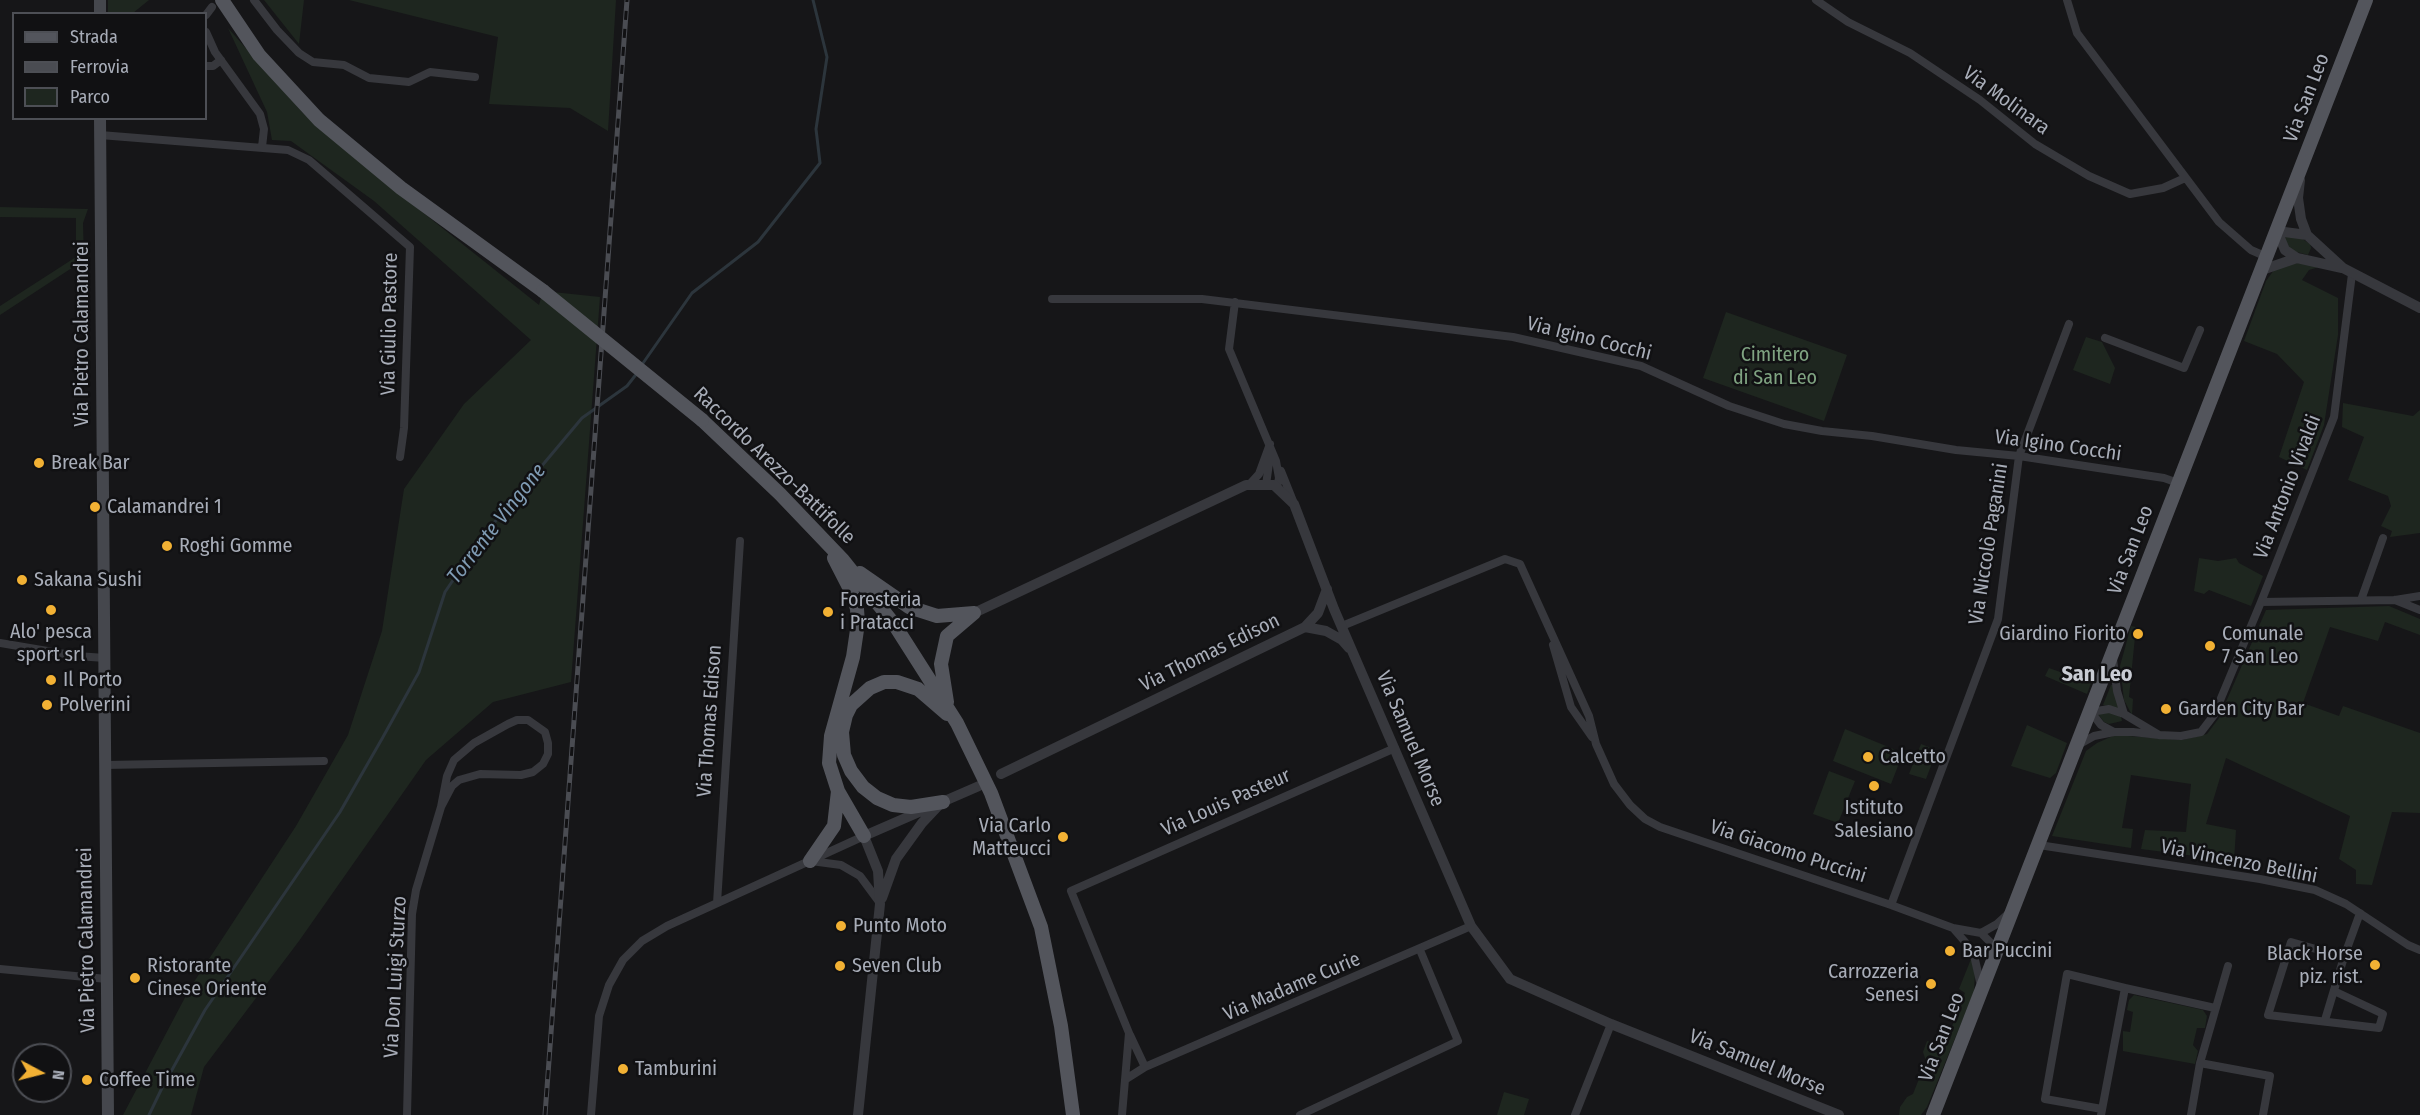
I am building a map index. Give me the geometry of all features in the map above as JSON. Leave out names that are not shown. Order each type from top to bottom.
[{"type":"main road","name":"Via San Leo","points":[[1933,1113],[2091,712],[2366,0]]},
{"type":"main road","name":"Raccordo Arezzo-Battifolle","points":[[217,3],[259,55],[319,120],[400,188],[543,291],[702,420],[780,494],[843,560],[894,624],[957,723],[992,793],[1041,927],[1061,1026],[1073,1115]]},
{"type":"main road","name":"Via Pietro Calamandrei","points":[[100,120],[108,1115]]},
{"type":"main road","points":[[828,546],[852,593],[858,623],[853,657],[829,749],[830,763],[838,791],[862,832]]},
{"type":"main road","points":[[843,560],[909,607],[937,616],[974,613]]},
{"type":"main road","points":[[948,708],[941,664],[948,636],[974,613]]},
{"type":"main road","points":[[862,832],[842,781],[839,766],[842,732],[851,705],[870,688],[884,682],[897,682],[918,689],[957,723]]},
{"type":"main road","points":[[842,732],[844,755],[851,771],[863,787],[877,798],[893,805],[911,807],[943,802]]},
{"type":"main road","points":[[810,861],[834,826],[838,791]]},
{"type":"street","points":[[254,0],[299,53],[313,62],[344,65],[369,78],[409,82],[430,72],[475,77]]},
{"type":"street","name":"Via Molinara","points":[[1816,0],[1848,22],[1910,53],[1980,100],[2035,144],[2090,176],[2130,194],[2163,188],[2186,178]]},
{"type":"street","points":[[2067,0],[2077,33],[2219,222],[2251,250],[2267,257]]},
{"type":"street","points":[[207,34],[221,60],[260,114],[264,129],[262,147]]},
{"type":"street","points":[[207,66],[213,66],[221,60]]},
{"type":"street","name":"Via Giulio Pastore","points":[[100,135],[288,150],[309,160],[410,247],[404,428],[400,457]]},
{"type":"street","points":[[2300,170],[2298,198],[2301,219],[2307,235],[2347,271]]},
{"type":"street","points":[[2277,231],[2307,235]]},
{"type":"street","points":[[2277,231],[2285,250],[2298,258],[2347,271],[2420,308]]},
{"type":"street","points":[[2262,270],[2298,258]]},
{"type":"street","name":"Via Antonio Vivaldi","points":[[2114,732],[2181,736],[2201,732],[2214,715],[2334,417],[2347,271]]},
{"type":"street","name":"Via Igino Cocchi","points":[[1052,299],[1202,299],[1514,337],[1641,366],[1729,406],[1784,424],[1956,450],[2019,456],[2164,478],[2178,483]]},
{"type":"street","points":[[1235,302],[1229,349],[1294,504]]},
{"type":"street","name":"Via Niccolò Paganini","points":[[1891,905],[1998,619],[2019,456],[2069,324]]},
{"type":"street","points":[[2104,338],[2184,368],[2200,330]]},
{"type":"street","points":[[974,613],[1249,485],[1259,474],[1270,444]]},
{"type":"street","points":[[1270,444],[1271,486]]},
{"type":"street","points":[[1249,485],[1271,486],[1279,478],[1276,461]]},
{"type":"street","name":"Via Samuel Morse","points":[[1271,486],[1294,504],[1338,617],[1471,926],[1510,979],[1611,1024],[1839,1115]]},
{"type":"street","points":[[2361,600],[2383,537]]},
{"type":"street","name":"Via Thomas Edison","points":[[717,903],[740,541]]},
{"type":"street","name":"Via Giacomo Puccini","points":[[1338,617],[1504,558],[1520,564],[1548,627],[1571,706],[1596,744],[1614,784],[1630,805],[1645,819],[1660,827],[1953,928],[1973,951]]},
{"type":"street","points":[[1305,627],[1318,612],[1327,589]]},
{"type":"street","points":[[2261,602],[2395,600],[2420,596]]},
{"type":"street","points":[[2395,600],[2420,610]]},
{"type":"street","points":[[1318,612],[1338,617],[1326,631]]},
{"type":"street","points":[[1305,627],[1326,631],[1342,640],[1354,653]]},
{"type":"street","name":"Via Thomas Edison","points":[[1001,774],[1305,627]]},
{"type":"street","points":[[0,643],[77,656],[105,658]]},
{"type":"street","points":[[2112,655],[2117,691],[2124,714]]},
{"type":"street","points":[[2114,732],[2101,725],[2091,712],[2109,709],[2124,714],[2159,735]]},
{"type":"street","name":"Via Don Luigi Sturzo","points":[[407,1115],[412,914],[416,890],[441,807],[447,776],[454,760],[474,742],[517,720],[528,720],[545,732],[548,754],[543,764],[533,772],[521,775],[480,774],[459,780],[452,786],[441,807]]},
{"type":"street","points":[[2078,745],[2094,736],[2114,732]]},
{"type":"street","name":"Via Louis Pasteur","points":[[1129,1033],[1071,891],[1102,875],[1395,748]]},
{"type":"street","points":[[105,765],[324,761]]},
{"type":"street","points":[[591,1115],[599,1016],[609,984],[623,960],[642,941],[717,903],[810,861],[862,832],[979,786]]},
{"type":"street","points":[[880,904],[896,859],[922,823],[943,802]]},
{"type":"street","points":[[858,1115],[880,904],[878,871],[862,832]]},
{"type":"street","name":"Via Vincenzo Bellini","points":[[2039,844],[2260,879],[2315,890],[2346,904],[2408,945],[2420,950]]},
{"type":"street","points":[[810,861],[841,866],[860,876],[880,904]]},
{"type":"street","points":[[1981,933],[1997,924],[2013,909]]},
{"type":"street","points":[[2325,1020],[2360,913]]},
{"type":"street","name":"Via Madame Curie","points":[[1126,1079],[1145,1068],[1471,926]]},
{"type":"street","points":[[1953,928],[1981,933],[1997,949]]},
{"type":"street","points":[[2334,991],[2383,1014],[2379,1028],[2268,1015],[2291,942],[2344,957]]},
{"type":"street","points":[[1982,990],[1973,951],[1997,949]]},
{"type":"street","points":[[1300,1115],[1458,1041],[1420,950]]},
{"type":"street","points":[[2191,1115],[2200,1063],[2228,966]]},
{"type":"street","points":[[0,969],[107,979]]},
{"type":"street","points":[[2125,988],[2101,1112],[2045,1099],[2067,974],[2215,1008]]},
{"type":"street","points":[[1575,1115],[1611,1024]]},
{"type":"street","points":[[1129,1033],[1145,1068]]},
{"type":"street","points":[[1122,1115],[1129,1033]]},
{"type":"street","points":[[2200,1063],[2270,1076],[2263,1115]]},
{"type":"green space","points":[[108,0],[149,0],[134,12],[108,12]]},
{"type":"green space","points":[[264,0],[304,0],[299,44]]},
{"type":"green space","points":[[349,0],[616,0],[608,131],[570,108],[489,104],[498,37]]},
{"type":"green space","points":[[228,28],[303,113],[357,160],[539,305],[543,291],[600,297],[571,682],[493,702],[426,760],[299,941],[204,1067],[191,1115],[123,1115],[190,988],[296,826],[348,735],[382,631],[404,489],[464,404],[531,340],[374,201],[291,141],[272,140],[267,112]]},
{"type":"green space","points":[[0,207],[88,209],[83,223],[84,260],[0,315],[0,306],[76,257],[76,218],[0,217]]},
{"type":"green space","points":[[2288,236],[2301,238],[2310,244],[2308,255],[2293,251],[2286,245],[2284,238]]},
{"type":"green space","points":[[2299,263],[2319,267],[2309,270],[2302,280],[2338,298],[2338,335],[2324,425],[2307,470],[2279,457],[2304,382],[2277,354],[2244,341],[2266,281],[2274,270],[2286,264]]},
{"type":"green space","name":"Cimitero di San Leo","points":[[1726,312],[1847,355],[1824,421],[1703,378]]},
{"type":"green space","points":[[2086,337],[2102,342],[2115,368],[2110,384],[2073,370]]},
{"type":"green space","points":[[2343,403],[2413,416],[2420,410],[2420,533],[2390,537],[2392,531],[2381,526],[2391,506],[2388,496],[2348,480],[2364,437],[2342,427]]},
{"type":"green space","points":[[2199,558],[2218,561],[2236,558],[2239,563],[2263,576],[2251,606],[2209,590],[2204,594],[2194,591]]},
{"type":"green space","points":[[2389,606],[2420,619],[2420,635],[2385,622],[2378,641],[2330,627],[2303,703],[2339,716],[2343,706],[2420,733],[2420,813],[2392,812],[2372,885],[2356,884],[2356,870],[2339,859],[2350,816],[2226,758],[2206,824],[2236,830],[2234,861],[2141,849],[2145,830],[2186,832],[2191,784],[2131,775],[2122,828],[2133,829],[2131,848],[2052,836],[2086,751],[2097,743],[2115,735],[2182,740],[2207,734],[2219,718],[2266,610]]},
{"type":"green space","points":[[2131,626],[2136,627],[2129,697],[2133,699],[2132,715],[2124,700],[2120,666]]},
{"type":"green space","points":[[2049,668],[2091,683],[2087,694],[2045,676]]},
{"type":"green space","points":[[2111,685],[2114,685],[2119,709],[2103,705]]},
{"type":"green space","points":[[2111,712],[2121,717],[2122,721],[2109,724],[2104,722],[2098,714]]},
{"type":"green space","points":[[2027,725],[2067,743],[2056,773],[2050,778],[2011,766]]},
{"type":"green space","name":"Calcetto","points":[[1845,729],[1903,753],[1891,784],[1833,761]]},
{"type":"green space","points":[[1921,744],[1937,750],[1926,779],[1909,774]]},
{"type":"green space","points":[[1829,771],[1855,781],[1838,823],[1813,814]]},
{"type":"green space","points":[[1971,959],[1975,970],[1974,992],[1927,1107],[1921,1115],[1899,1115],[1900,1107],[1907,1097],[1913,1094],[1926,1061],[1923,1052],[1927,1041],[1937,1043],[1945,1042],[1947,1039],[1965,993],[1959,989]]},
{"type":"green space","points":[[2134,995],[2203,1010],[2207,1016],[2205,1028],[2197,1028],[2193,1045],[2198,1051],[2195,1064],[2123,1051],[2123,1031],[2130,1032],[2133,1012],[2127,1010],[2129,1000]]},
{"type":"green space","points":[[1504,1092],[1529,1099],[1524,1115],[1497,1115]]},
{"type":"waterway","name":"Torrente Vingone","points":[[641,366],[692,293],[758,242],[820,163],[816,129],[827,57],[813,0]]},
{"type":"waterway","name":"Torrente Vingone","points":[[149,1115],[205,1010],[340,812],[383,737],[419,672],[445,592],[483,536],[582,418],[627,386],[638,372]]},
{"type":"railway","points":[[545,1115],[627,0]]},
{"type":"place","name":"Break Bar","points":[[39,463]]},
{"type":"place","name":"Calamandrei 1","points":[[95,507]]},
{"type":"place","name":"Roghi Gomme","points":[[167,546]]},
{"type":"place","name":"Sakana Sushi","points":[[22,580]]},
{"type":"place","name":"Alo' pesca sport srl","points":[[51,610]]},
{"type":"place","name":"Foresteria i Pratacci","points":[[828,612]]},
{"type":"place","name":"Giardino Fiorito","points":[[2138,634]]},
{"type":"place","name":"Comunale 7 San Leo","points":[[2210,646]]},
{"type":"place","name":"Il Porto","points":[[51,680]]},
{"type":"place","name":"Polverini","points":[[47,705]]},
{"type":"place","name":"Garden City Bar","points":[[2166,709]]},
{"type":"place","name":"Calcetto","points":[[1868,757]]},
{"type":"place","name":"Istituto Salesiano","points":[[1874,786]]},
{"type":"place","name":"Via Carlo Matteucci","points":[[1063,837]]},
{"type":"place","name":"Punto Moto","points":[[841,926]]},
{"type":"place","name":"Bar Puccini","points":[[1950,951]]},
{"type":"place","name":"Black Horse piz. rist.","points":[[2375,965]]},
{"type":"place","name":"Seven Club","points":[[840,966]]},
{"type":"place","name":"Ristorante Cinese Oriente","points":[[135,978]]},
{"type":"place","name":"Carrozzeria Senesi","points":[[1931,984]]},
{"type":"place","name":"Tamburini","points":[[623,1069]]},
{"type":"place","name":"Coffee Time","points":[[87,1080]]},
{"type":"district","name":"San Leo","points":[[2097,675]]}]
